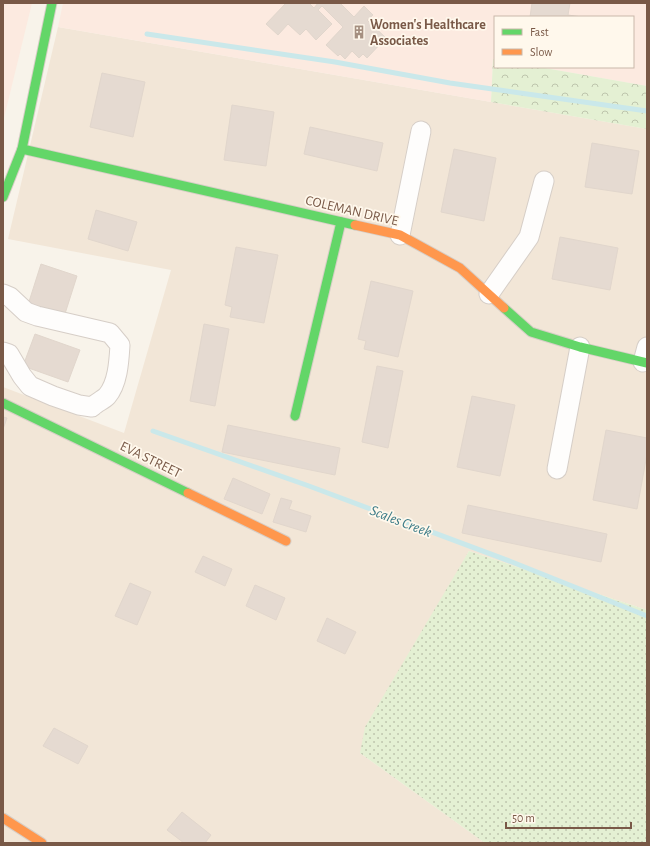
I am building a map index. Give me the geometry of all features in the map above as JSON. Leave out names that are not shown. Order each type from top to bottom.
[{"type":"street","points":[[3,197],[22,149],[52,3]]},
{"type":"street","points":[[400,235],[421,131]]},
{"type":"street","name":"COLEMAN DRIVE","points":[[22,149],[400,235],[460,268],[531,332],[580,347],[646,357]]},
{"type":"street","points":[[489,294],[529,237],[544,181]]},
{"type":"street","points":[[295,416],[341,222]]},
{"type":"street","points":[[3,294],[10,297],[26,312],[36,316],[110,333],[120,345],[119,362],[115,381],[107,396],[92,407],[79,406],[30,386],[22,376],[9,354],[3,352]]},
{"type":"street","points":[[557,469],[580,347]]},
{"type":"street","name":"EVA STREET","points":[[3,403],[286,540]]},
{"type":"street","points":[[3,818],[42,843]]},
{"type":"shaded area","points":[[3,3],[32,3],[3,122]]},
{"type":"shaded area","points":[[63,3],[647,3],[647,86],[545,68],[634,68],[634,16],[494,16],[494,59],[491,102],[58,27]]},
{"type":"shaded area","points":[[58,27],[647,129],[647,610],[469,551],[360,753],[485,843],[3,843],[3,387],[124,433],[171,270],[8,239]]},
{"type":"green space","points":[[494,59],[494,68],[545,68],[647,86],[647,129],[491,102]]},
{"type":"green space","points":[[469,551],[647,610],[647,843],[485,843],[360,753],[365,727]]},
{"type":"building","name":"Women's Healthcare Associates","points":[[286,3],[309,3],[314,8],[318,3],[342,3],[341,4],[354,17],[364,6],[373,15],[367,20],[386,38],[367,58],[363,54],[359,58],[352,51],[345,59],[340,54],[338,56],[326,45],[343,27],[322,6],[318,10],[332,24],[316,40],[306,29],[300,35],[288,24],[278,35],[266,24]]},
{"type":"building","points":[[532,3],[570,3],[568,15],[575,16],[530,16]]},
{"type":"building","points":[[102,73],[145,82],[133,137],[90,127]]},
{"type":"building","points":[[232,105],[274,112],[266,166],[224,160]]},
{"type":"building","points":[[310,127],[383,143],[377,171],[304,154]]},
{"type":"building","points":[[592,143],[639,151],[632,194],[585,187]]},
{"type":"building","points":[[454,149],[496,158],[484,221],[441,212]]},
{"type":"building","points":[[96,210],[137,222],[128,251],[88,239]]},
{"type":"building","points":[[560,237],[618,248],[610,290],[552,279]]},
{"type":"building","points":[[236,247],[278,255],[264,323],[230,317],[232,307],[225,305]]},
{"type":"building","points":[[41,264],[77,276],[63,320],[27,308]]},
{"type":"building","points":[[371,281],[413,291],[398,357],[364,349],[366,341],[358,339]]},
{"type":"building","points":[[204,324],[229,329],[215,406],[190,401]]},
{"type":"building","points":[[35,334],[80,350],[68,382],[23,366]]},
{"type":"building","points":[[377,366],[403,371],[388,448],[362,442]]},
{"type":"building","points":[[472,396],[515,405],[500,476],[457,467]]},
{"type":"building","points":[[3,417],[7,418],[3,429]]},
{"type":"building","points":[[228,425],[340,448],[335,475],[222,452]]},
{"type":"building","points":[[606,430],[647,438],[647,454],[637,509],[593,500]]},
{"type":"building","points":[[233,478],[270,494],[262,514],[224,499]]},
{"type":"building","points":[[281,498],[292,501],[289,509],[311,516],[306,532],[273,522]]},
{"type":"building","points":[[468,505],[607,534],[601,562],[462,533]]},
{"type":"building","points":[[203,556],[232,569],[225,586],[195,572]]},
{"type":"building","points":[[130,583],[151,592],[137,625],[115,616]]},
{"type":"building","points":[[255,585],[285,598],[276,620],[246,606]]},
{"type":"building","points":[[327,618],[356,632],[345,654],[317,641]]},
{"type":"building","points":[[54,728],[88,746],[78,764],[43,746]]},
{"type":"building","points":[[182,812],[211,835],[205,843],[184,843],[167,830]]},
{"type":"waterway","points":[[147,34],[335,62],[450,83],[647,111]]},
{"type":"waterway","name":"Scales Creek","points":[[153,431],[309,486],[512,562],[647,616]]},
{"type":"traffic: fast","points":[[3,197],[22,149],[52,3]]},
{"type":"traffic: fast","points":[[22,149],[355,225]]},
{"type":"traffic: fast","points":[[295,416],[341,222]]},
{"type":"traffic: fast","points":[[504,308],[531,332],[580,347],[647,363]]},
{"type":"traffic: fast","points":[[3,403],[188,493]]},
{"type":"traffic: slow","points":[[355,225],[400,235],[460,268],[504,308]]},
{"type":"traffic: slow","points":[[188,493],[286,541]]},
{"type":"traffic: slow","points":[[3,818],[42,843]]},
{"type":"place","name":"Women's Healthcare Associates","points":[[359,32]]}]
